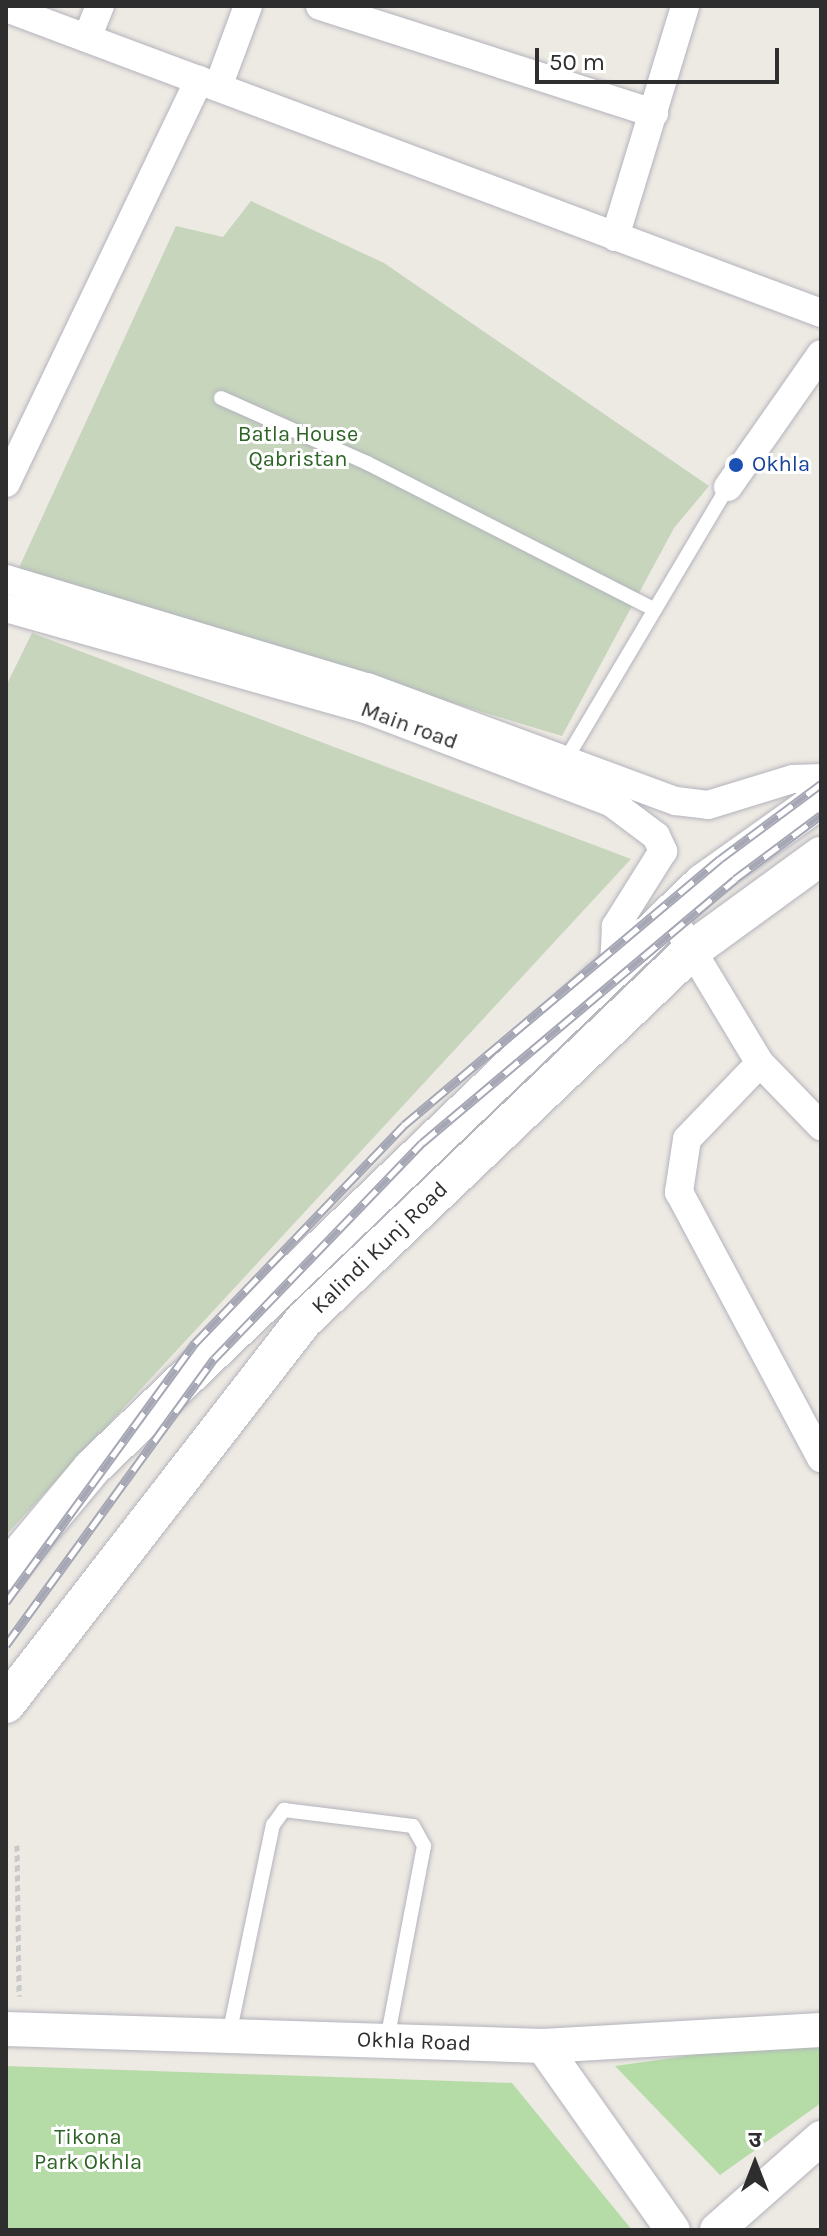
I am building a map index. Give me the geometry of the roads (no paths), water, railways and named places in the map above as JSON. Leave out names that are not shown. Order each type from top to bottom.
[{"type":"main road","name":"Kalindi Kunj Road","points":[[6,1571],[92,1468],[614,967],[703,883],[821,799]]},
{"type":"main road","name":"Kalindi Kunj Road","points":[[6,1704],[303,1321],[692,950],[821,856]]},
{"type":"street","points":[[87,38],[100,6]]},
{"type":"street","points":[[6,483],[248,6]]},
{"type":"street","points":[[320,6],[654,113]]},
{"type":"street","points":[[615,237],[685,6]]},
{"type":"street","points":[[6,8],[821,313]]},
{"type":"street","points":[[728,487],[821,354]]},
{"type":"street","points":[[6,579],[367,687],[676,801],[708,805],[793,779],[821,778]]},
{"type":"street","name":"Main road","points":[[6,608],[365,709],[612,803],[656,836],[663,851],[616,926],[614,967]]},
{"type":"street","points":[[670,914],[760,1063],[821,1126]]},
{"type":"street","points":[[760,1063],[687,1139],[679,1192],[821,1458]]},
{"type":"street","name":"Okhla Road","points":[[12,2029],[543,2046],[821,2030]]},
{"type":"street","points":[[543,2046],[673,2230]]},
{"type":"street","points":[[717,2230],[821,2138]]},
{"type":"lane","points":[[221,398],[367,463],[653,609]]},
{"type":"lane","points":[[565,761],[728,487]]},
{"type":"lane","points":[[229,2036],[273,1825],[284,1810],[413,1826],[424,1846],[387,2041]]},
{"type":"railway","points":[[6,1602],[195,1343],[404,1125],[720,859],[821,784]]},
{"type":"railway","points":[[6,1645],[214,1359],[422,1143],[735,879],[821,815]]},
{"type":"place","name":"Okhla","points":[[736,465]]},
{"type":"park label","name":"Batla House Qabristan","points":[[298,446]]},
{"type":"park label","name":"Tikona Park Okhla","points":[[88,2150]]}]
